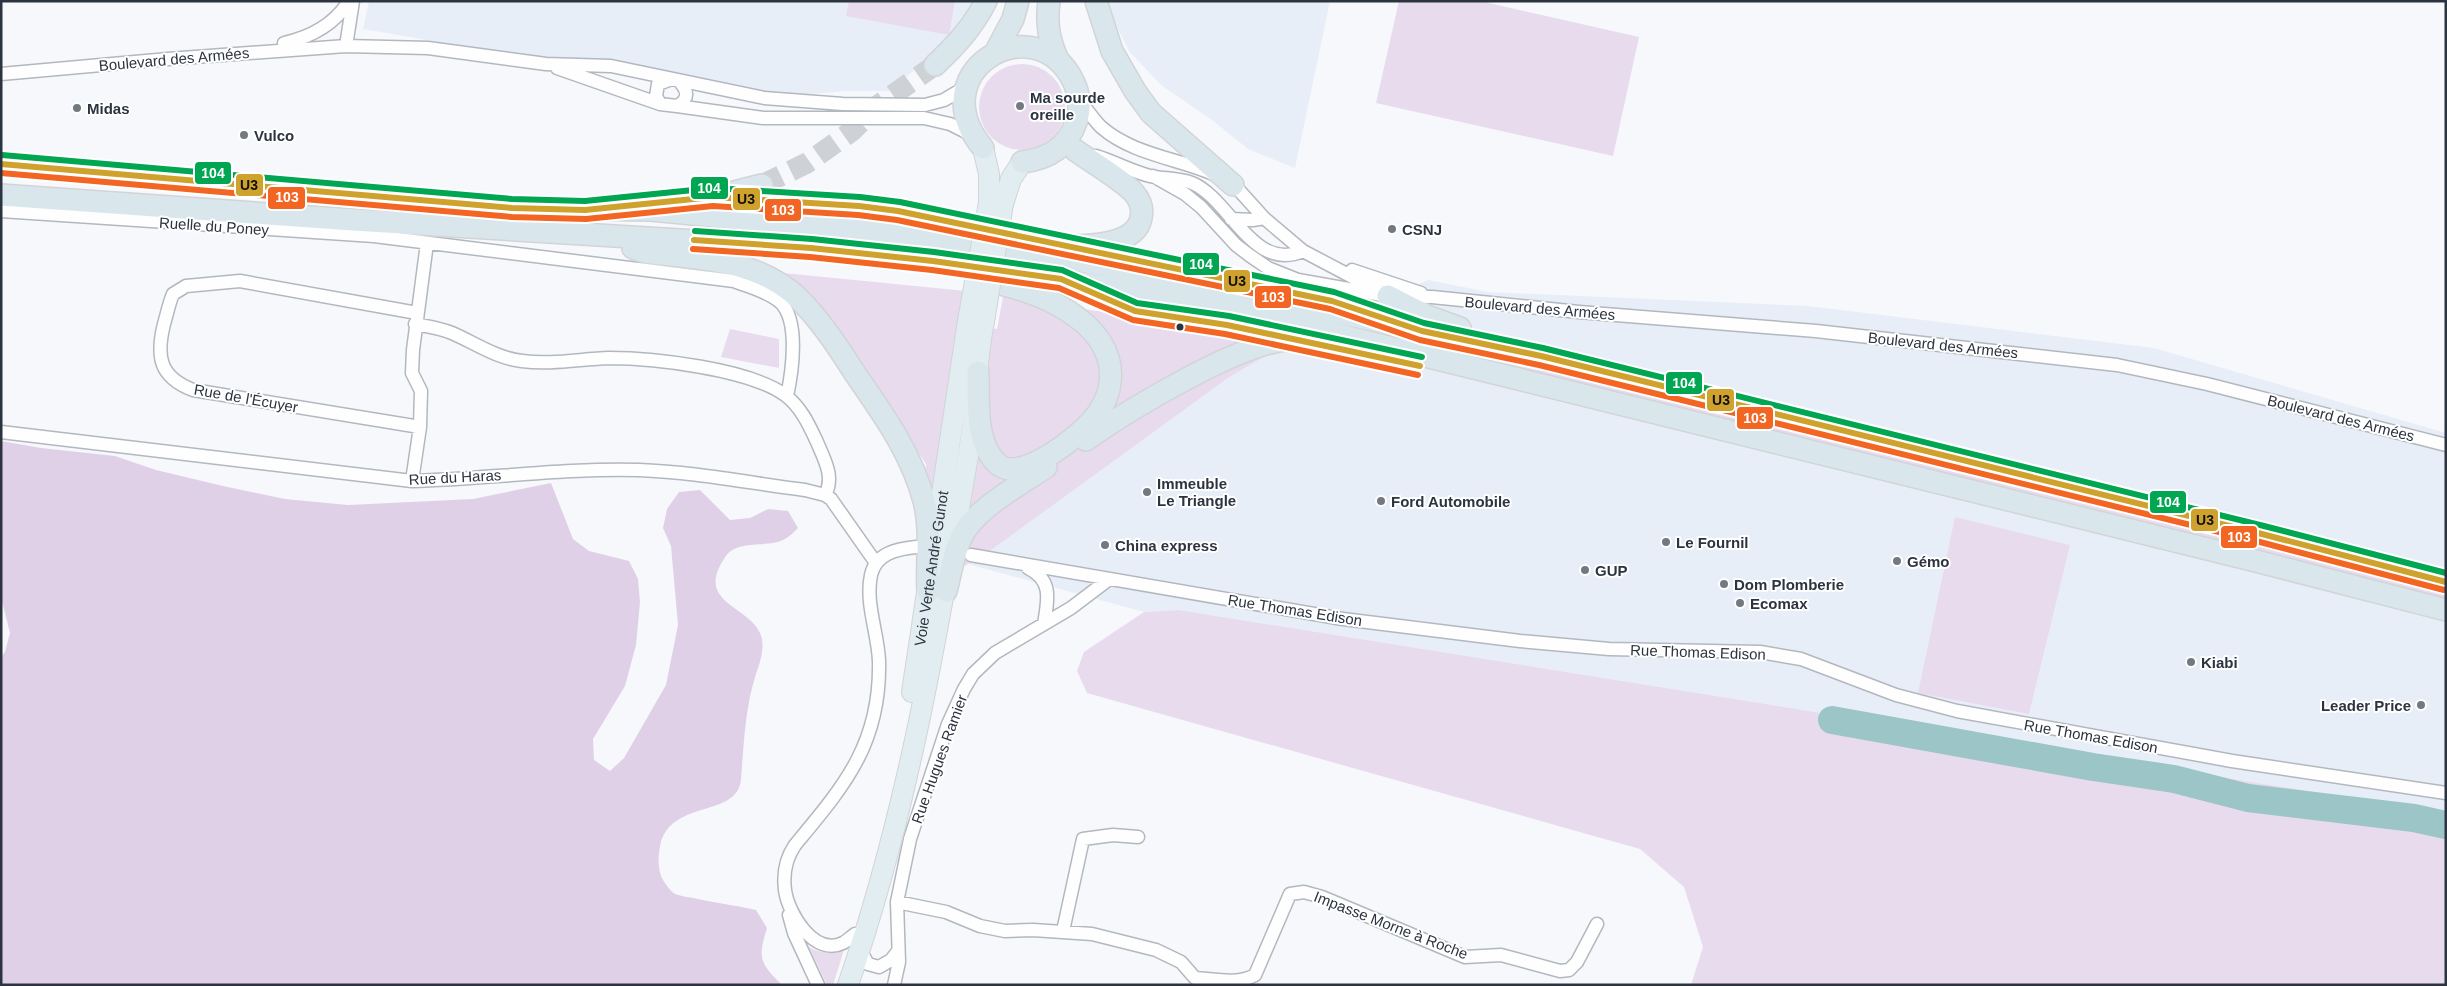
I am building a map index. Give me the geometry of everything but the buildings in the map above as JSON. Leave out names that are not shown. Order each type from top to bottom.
[{"type":"highway","points":[[935,65],[959,43],[978,17],[986,1]]},
{"type":"highway","points":[[995,53],[1013,20],[1018,1]]},
{"type":"highway","points":[[1049,1],[1047,26],[1050,40],[1058,60],[1076,86],[1079,100],[1078,116],[1068,149]]},
{"type":"highway","points":[[1096,1],[1112,51],[1134,91],[1151,113],[1234,185]]},
{"type":"highway","points":[[978,142],[964,110],[964,96],[969,80],[982,62],[995,53],[1011,48],[1028,47],[1044,51],[1058,60]]},
{"type":"highway","points":[[1022,162],[1037,160],[1068,149]]},
{"type":"highway","points":[[1014,249],[1100,244],[1119,240],[1137,229],[1142,215],[1141,204],[1134,192],[1068,149]]},
{"type":"highway","points":[[1,163],[512,208],[660,211],[828,227],[1014,249],[1175,278],[1541,356],[2262,534],[2446,582]]},
{"type":"highway","points":[[660,211],[762,185]]},
{"type":"highway","points":[[1,195],[353,220],[811,248],[932,260],[1171,298],[1283,321],[2242,557],[2442,610]]},
{"type":"highway","points":[[353,220],[366,225],[633,248],[757,256],[920,272],[997,282],[1030,292],[1064,308],[1086,324],[1102,343],[1110,360],[1110,383],[1106,399],[1096,417],[1078,434],[1041,460],[1012,470],[1000,466],[987,450],[980,421],[978,372]]},
{"type":"highway","points":[[633,248],[645,252],[723,263],[756,272],[780,284],[795,295],[818,320],[882,413],[910,462],[927,514],[937,591]]},
{"type":"highway","points":[[1388,296],[1428,316],[1541,356]]},
{"type":"highway","points":[[937,591],[967,527],[984,510],[1108,424],[1214,365],[1268,343],[1292,340],[1428,368],[1531,383]]},
{"type":"main road","name":"Voie Verte André Gunot","points":[[978,142],[996,203]]},
{"type":"main road","name":"Voie Verte André Gunot","points":[[937,591],[953,406],[976,321],[996,203],[1022,162]]},
{"type":"main road","name":"Voie Verte André Gunot","points":[[848,985],[858,942],[910,763],[937,591],[970,446],[978,372],[976,321]]},
{"type":"main road","name":"Voie Verte André Gunot","points":[[839,985],[858,942]]},
{"type":"street","points":[[346,46],[351,1]]},
{"type":"street","points":[[243,53],[303,38],[340,16],[351,1]]},
{"type":"street","name":"Boulevard des Armées","points":[[1,74],[346,46],[428,48],[546,64]]},
{"type":"street","points":[[546,64],[611,66],[764,98],[843,104],[925,105],[944,100],[959,91],[969,80]]},
{"type":"street","points":[[546,64],[660,104],[763,118],[924,118],[950,124],[978,142]]},
{"type":"street","points":[[660,104],[656,96],[658,84],[675,80],[686,88],[687,96],[677,106]]},
{"type":"street","points":[[1079,100],[1101,127],[1123,140],[1145,152],[1211,172],[1234,185],[1264,218],[1303,251],[1388,296]]},
{"type":"street","points":[[1068,149],[1153,176],[1191,183],[1204,190],[1245,234],[1271,252],[1290,256],[1303,251]]},
{"type":"street","name":"Boulevard des Armées","points":[[1153,176],[1185,194],[1201,207],[1236,245],[1268,268],[1298,280],[1388,296],[1432,298],[1550,310],[1816,331],[2117,365],[2207,384],[2446,445]]},
{"type":"street","name":"Ruelle du Poney","points":[[1,211],[374,236],[734,281],[762,291],[781,303],[790,319],[793,372],[787,396]]},
{"type":"street","points":[[1231,219],[1253,220],[1264,218]]},
{"type":"street","points":[[412,481],[420,427],[420,391],[412,373],[416,318],[427,243]]},
{"type":"street","name":"Boulevard des Armées","points":[[1318,258],[1432,298]]},
{"type":"street","name":"Rue de l'Écuyer","points":[[416,318],[240,281],[197,284],[186,286],[174,294],[159,347],[162,362],[169,375],[175,381],[193,390],[420,427]]},
{"type":"street","points":[[416,318],[489,352],[512,359],[536,362],[610,358],[687,365],[748,379],[772,387],[787,396],[806,420],[828,469],[829,485],[825,495],[841,511],[876,563]]},
{"type":"street","name":"Rue du Haras","points":[[1,432],[412,481],[454,480],[551,472],[640,470],[672,472],[805,490],[825,495]]},
{"type":"street","points":[[818,985],[794,933],[789,917],[785,875],[790,852],[843,786],[857,763],[870,731],[879,680],[879,660],[871,597],[871,574],[876,563],[888,552],[916,547]]},
{"type":"street","name":"Rue Thomas Edison","points":[[970,555],[1343,619],[1536,642],[1617,649],[1760,652],[1801,659],[1896,696],[1957,711],[2223,760],[2446,792]]},
{"type":"street","points":[[1021,564],[1040,575],[1045,581],[1049,594],[1044,624]]},
{"type":"street","name":"Rue Hugues Ramier","points":[[894,985],[898,974],[897,902],[910,839],[948,724],[964,689],[973,674],[995,653],[1071,608],[1108,580]]},
{"type":"street","points":[[1063,931],[1082,839],[1113,835],[1138,838]]},
{"type":"street","name":"Impasse Morne à Roche","points":[[897,902],[946,912],[988,928],[1005,931],[1063,931],[1092,934],[1156,950],[1181,962],[1196,981],[1245,981],[1255,975],[1290,894],[1304,892],[1322,897],[1465,957],[1501,955],[1560,970],[1569,970],[1577,962],[1597,924]]},
{"type":"street","points":[[788,900],[803,930],[811,939],[834,945],[858,942],[868,964],[879,967],[890,960],[898,950]]},
{"type":"shaded area","points":[[369,1],[977,1],[951,40],[889,91],[846,91],[764,98],[363,29]]},
{"type":"shaded area","points":[[849,1],[955,1],[949,35],[846,16]]},
{"type":"shaded area","points":[[1104,1],[1330,1],[1295,168],[1248,149],[1212,120],[1161,85],[1129,51]]},
{"type":"shaded area","points":[[1399,1],[1480,1],[1639,37],[1613,156],[1376,103]]},
{"type":"shaded area","points":[[1022,64],[1038,67],[1046,71],[1058,83],[1062,91],[1065,107],[1062,123],[1058,131],[1046,143],[1038,147],[1022,150],[1006,147],[998,143],[986,131],[982,123],[979,107],[982,91],[986,83],[998,71],[1006,67]]},
{"type":"shaded area","points":[[874,246],[1019,257],[1349,321],[1581,376],[2446,591],[2446,602],[1683,412]]},
{"type":"shaded area","points":[[773,272],[966,291],[934,511],[925,481],[926,464],[826,314],[798,286]]},
{"type":"shaded area","points":[[1428,280],[1488,292],[1808,306],[2154,348],[2446,433],[2446,813],[1179,610],[1144,612],[968,564],[1228,378],[1292,340]]},
{"type":"shaded area","points":[[1003,297],[1292,340],[1228,378],[991,550],[948,576],[936,541],[968,325],[997,329]]},
{"type":"shaded area","points":[[730,329],[779,339],[779,368],[721,357]]},
{"type":"shaded area","points":[[1,441],[41,448],[115,456],[156,470],[223,486],[285,499],[348,505],[473,499],[551,483],[573,539],[589,551],[629,561],[638,579],[640,602],[636,645],[625,686],[593,739],[594,760],[610,771],[624,758],[666,685],[678,625],[671,546],[663,528],[667,509],[679,492],[700,490],[730,520],[750,518],[768,509],[788,511],[798,528],[783,540],[738,547],[726,556],[717,572],[716,584],[719,594],[726,602],[754,624],[762,638],[761,659],[752,687],[747,713],[741,779],[737,791],[728,800],[689,814],[676,821],[666,831],[660,846],[659,858],[661,876],[675,894],[756,910],[767,928],[762,946],[762,959],[769,971],[782,985],[1,985],[1,657],[5,652],[10,633],[1,597]]},
{"type":"shaded area","points":[[1955,517],[2070,545],[2029,714],[1918,693]]},
{"type":"shaded area","points":[[1179,610],[2446,813],[2446,985],[1691,985],[1703,947],[1684,887],[1640,849],[1087,693],[1077,671],[1084,652],[1144,612]]},
{"type":"shaded area","points":[[809,947],[826,953],[844,950],[833,985],[827,985]]},
{"type":"waterway","points":[[1832,720],[2093,767],[2174,779],[2248,798],[2414,818],[2446,825]]},
{"type":"tunnel","points":[[762,185],[807,163],[852,131],[877,106],[935,65]]},
{"type":"transit line","name":"104","points":[[2,155],[512,199],[585,201],[713,188],[860,197],[900,202],[1334,292],[1424,323],[1543,348],[2264,526],[2446,573]]},
{"type":"transit line","name":"U3","points":[[1,164],[512,208],[585,210],[713,197],[859,206],[898,211],[1332,301],[1422,331],[1541,356],[2262,534],[2446,582]]},
{"type":"transit line","name":"103","points":[[1,173],[512,217],[586,219],[713,206],[858,215],[897,220],[1330,309],[1420,340],[1539,365],[2260,542],[2444,590]]},
{"type":"transit line","name":"104","points":[[695,231],[812,239],[934,252],[1062,270],[1137,303],[1229,316],[1422,357]]},
{"type":"transit line","name":"U3","points":[[694,240],[811,248],[933,261],[1061,279],[1135,311],[1227,325],[1420,366]]},
{"type":"transit line","name":"103","points":[[693,249],[810,257],[932,270],[1059,288],[1133,320],[1225,334],[1418,375]]},
{"type":"place","name":"Ma sourde oreille","points":[[1020,106]]},
{"type":"place","name":"Midas","points":[[77,108]]},
{"type":"place","name":"Vulco","points":[[244,135]]},
{"type":"place","name":"CSNJ","points":[[1392,229]]},
{"type":"place","name":"Immeuble Le Triangle","points":[[1147,492]]},
{"type":"place","name":"Ford Automobile","points":[[1381,501]]},
{"type":"place","name":"Le Fournil","points":[[1666,542]]},
{"type":"place","name":"China express","points":[[1105,545]]},
{"type":"place","name":"Gémo","points":[[1897,561]]},
{"type":"place","name":"GUP","points":[[1585,570]]},
{"type":"place","name":"Dom Plomberie","points":[[1724,584]]},
{"type":"place","name":"Ecomax","points":[[1740,603]]},
{"type":"place","name":"Kiabi","points":[[2191,662]]},
{"type":"place","name":"Leader Price","points":[[2421,705]]}]
